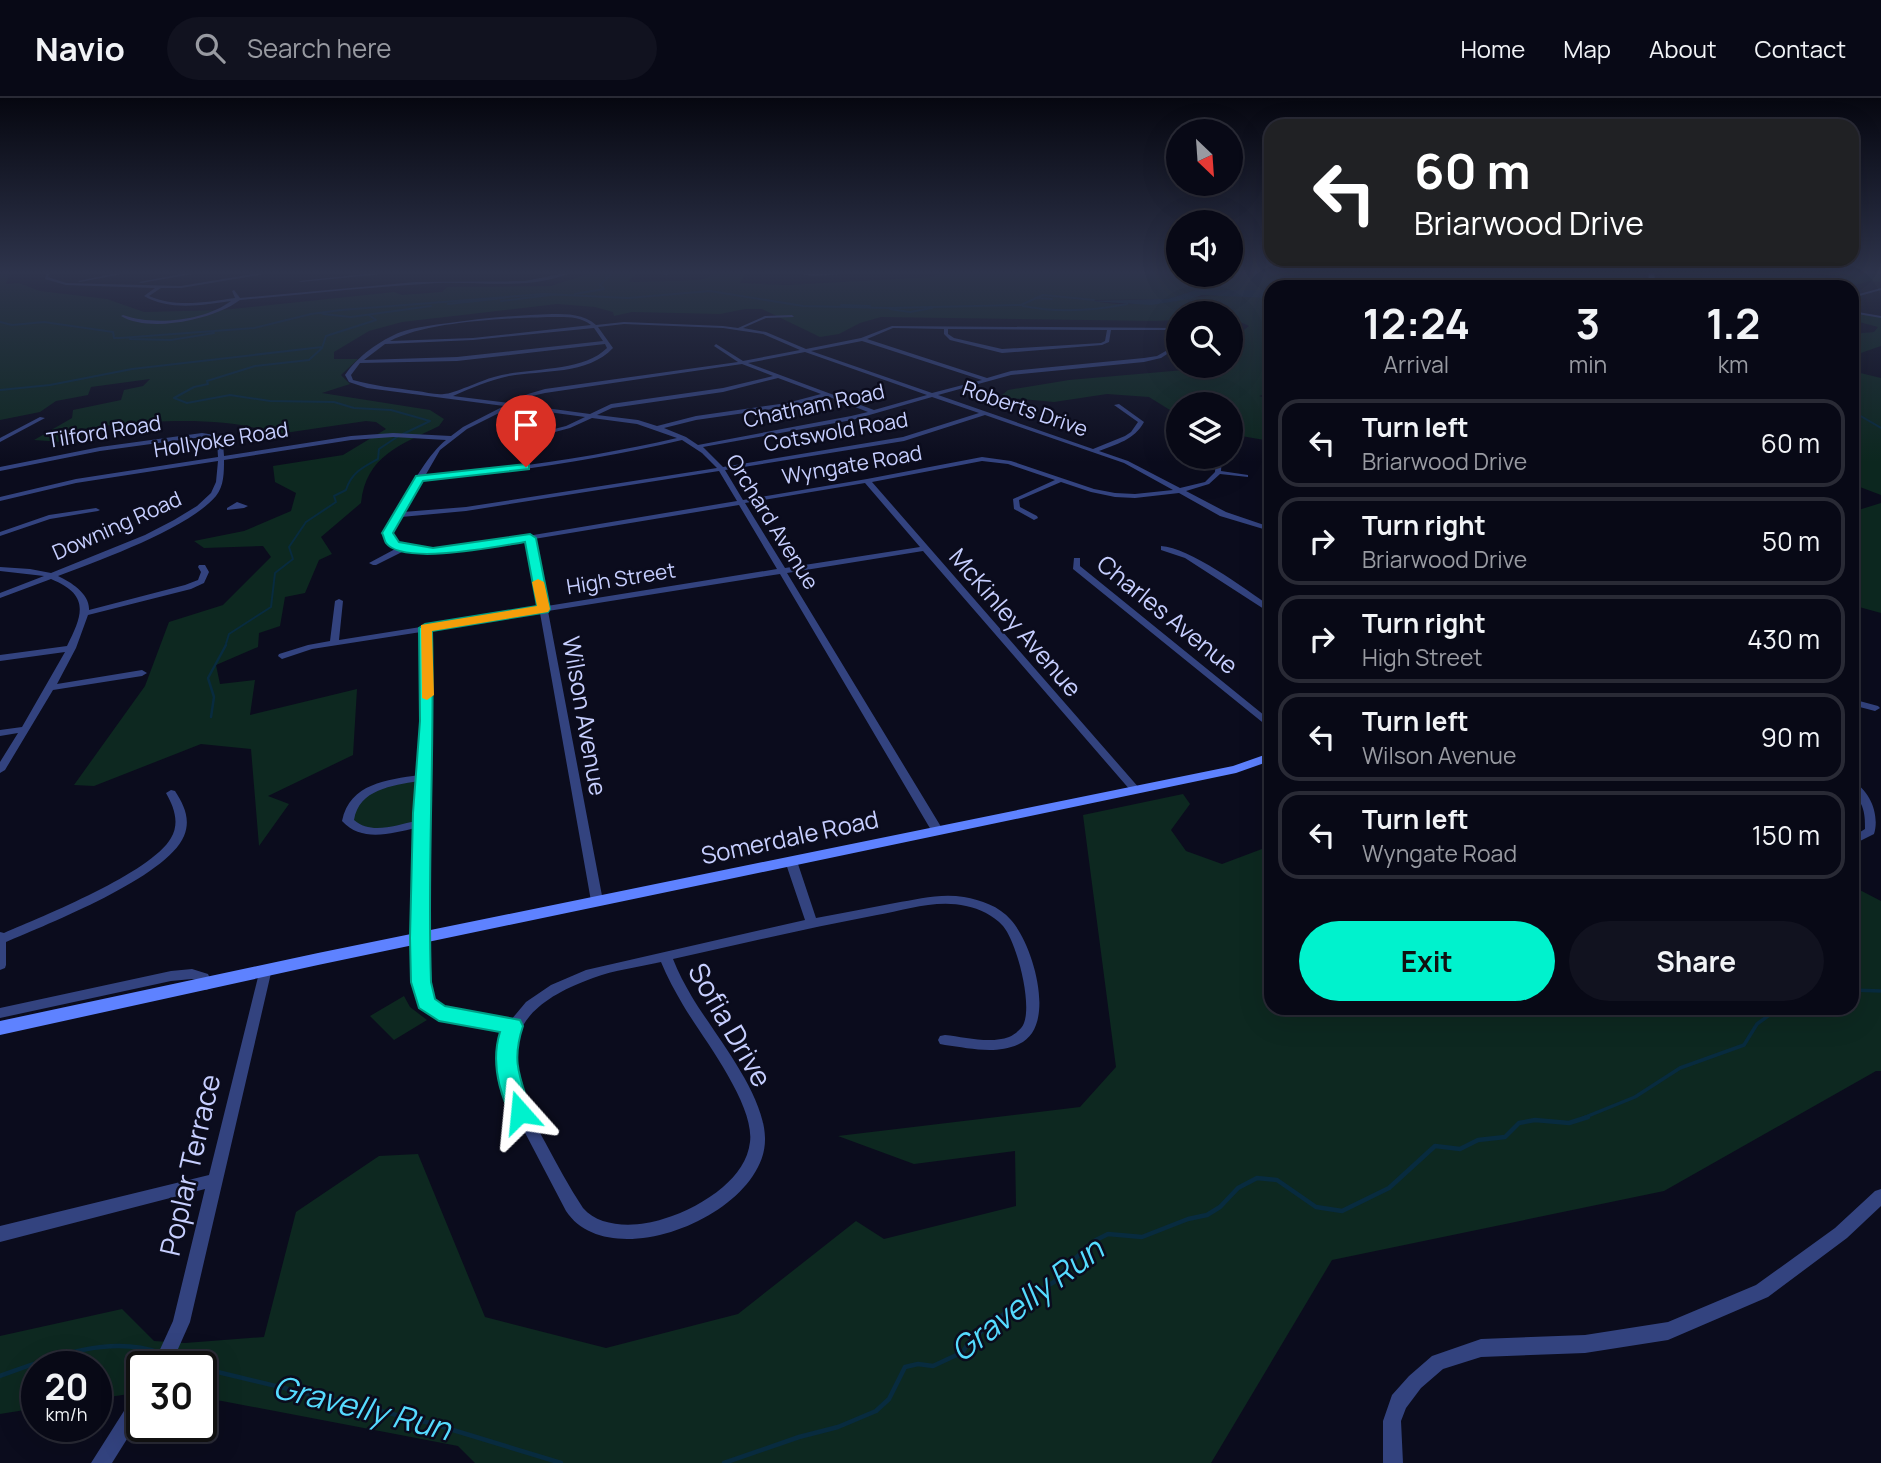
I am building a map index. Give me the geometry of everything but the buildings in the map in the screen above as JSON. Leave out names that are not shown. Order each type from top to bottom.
[{"type":"main road","name":"Somerdale Road","points":[[0,1028],[265,973],[318,959],[1236,769],[1264,759]]},
{"type":"street","points":[[358,362],[400,335]]},
{"type":"street","name":"Roberts Drive","points":[[386,343],[513,335]]},
{"type":"street","points":[[445,397],[505,376],[593,360],[608,352],[610,348],[600,335]]},
{"type":"street","name":"Roberts Drive","points":[[768,335],[1126,461],[1223,514],[1264,528]]},
{"type":"street","points":[[404,548],[391,542],[388,537],[398,515],[438,449],[450,438],[510,404],[545,391],[743,363],[873,335]]},
{"type":"street","points":[[947,335],[953,339],[1002,351],[1102,344],[1107,342],[1108,335]]},
{"type":"street","points":[[862,339],[985,379]]},
{"type":"street","points":[[358,362],[456,362],[606,342]]},
{"type":"street","points":[[716,345],[743,363],[875,412]]},
{"type":"street","name":"Chatham Road","points":[[700,446],[875,412],[985,379],[1025,371],[1144,360],[1166,354]]},
{"type":"street","name":"Orchard Avenue","points":[[358,362],[349,371],[351,381],[367,386],[592,415],[657,428],[700,446],[722,470],[937,830]]},
{"type":"street","points":[[536,435],[568,427],[602,409],[620,404],[723,390],[780,376]]},
{"type":"street","points":[[657,428],[696,418],[787,405],[828,394]]},
{"type":"street","points":[[1095,450],[1132,435],[1138,429],[1141,422],[1136,416],[1117,405]]},
{"type":"street","name":"Cotswold Road","points":[[398,515],[467,509],[894,441],[986,413]]},
{"type":"street","points":[[0,440],[42,418]]},
{"type":"street","points":[[135,431],[136,444]]},
{"type":"street","name":"Tilford Road","points":[[4,468],[136,444],[202,435],[214,436]]},
{"type":"street","name":"Hollyoke Road","points":[[0,499],[76,481],[374,435],[450,438]]},
{"type":"street","name":"Downing Road","points":[[0,596],[171,525],[201,508],[219,485],[220,441],[214,436]]},
{"type":"street","points":[[420,478],[502,471],[575,460],[684,438]]},
{"type":"street","name":"Wyngate Road","points":[[404,548],[444,552],[990,458],[1093,491],[1115,495],[1179,491]]},
{"type":"street","points":[[0,462],[4,468]]},
{"type":"street","points":[[1179,491],[1207,483],[1218,469]]},
{"type":"street","points":[[1218,472],[1246,476]]},
{"type":"street","points":[[1034,518],[1016,508],[1016,499],[1062,480]]},
{"type":"street","name":"McKinley Avenue","points":[[867,481],[1135,789]]},
{"type":"street","points":[[201,508],[211,507]]},
{"type":"street","points":[[220,507],[229,507]]},
{"type":"street","points":[[0,534],[49,517],[96,510]]},
{"type":"street","name":"Wilson Avenue","points":[[530,538],[597,901]]},
{"type":"street","points":[[373,563],[404,548]]},
{"type":"street","name":"High Street","points":[[282,656],[334,643],[925,548]]},
{"type":"street","points":[[1164,548],[1188,556],[1264,606]]},
{"type":"street","name":"Charles Avenue","points":[[1077,560],[1076,567],[1264,719]]},
{"type":"street","points":[[86,614],[188,587],[201,581],[205,572],[202,567]]},
{"type":"street","points":[[0,569],[50,575],[68,584],[85,602],[86,614],[72,648],[0,770]]},
{"type":"street","points":[[334,643],[339,601]]},
{"type":"street","points":[[425,628],[427,721],[423,777],[421,982],[426,1003],[439,1013],[513,1026]]},
{"type":"street","points":[[0,658],[72,648]]},
{"type":"street","points":[[49,688],[142,673]]},
{"type":"street","points":[[1859,704],[1875,708]]},
{"type":"street","points":[[0,733],[26,729]]},
{"type":"street","points":[[422,823],[376,832],[352,826],[348,821],[348,814],[354,801],[369,791],[395,782],[423,777]]},
{"type":"street","points":[[1859,791],[1872,816],[1870,831],[1859,837]]},
{"type":"street","points":[[0,965],[1,938],[72,908],[156,860],[175,843],[182,826],[182,808],[172,793]]},
{"type":"street","points":[[792,861],[812,923]]},
{"type":"street","name":"Sofia Drive","points":[[665,956],[671,974],[742,1089],[755,1121],[758,1140],[754,1159],[735,1188],[708,1209],[648,1232],[610,1231],[580,1217],[520,1112],[507,1072],[505,1048],[513,1026],[540,998],[561,984],[591,973],[665,956],[812,923],[907,905],[962,899],[981,905],[1005,921],[1023,946],[1033,1007],[1031,1026],[1022,1036],[1004,1043],[945,1040]]},
{"type":"street","name":"Poplar Terrace","points":[[168,1351],[181,1322],[265,973]]},
{"type":"street","points":[[0,1013],[171,976],[203,976],[206,985]]},
{"type":"street","points":[[0,1234],[215,1180]]},
{"type":"street","points":[[1393,1463],[1392,1421],[1399,1402],[1415,1382],[1438,1362],[1481,1348],[1585,1343],[1668,1331],[1762,1291],[1841,1233],[1881,1196]]},
{"type":"street","points":[[101,1463],[126,1423]]},
{"type":"green space","points":[[0,335],[363,335],[334,352],[334,359],[358,359],[341,375],[350,384],[322,393],[430,410],[444,419],[439,426],[388,454],[370,473],[361,503],[321,537],[332,554],[319,560],[305,593],[285,597],[280,626],[259,633],[258,647],[216,665],[220,684],[255,680],[250,715],[357,689],[353,755],[268,796],[289,804],[259,846],[251,749],[201,744],[94,786],[74,785],[145,686],[169,622],[223,605],[271,557],[263,546],[204,548],[194,541],[244,531],[291,511],[296,493],[275,482],[273,466],[343,455],[386,429],[376,422],[366,421],[271,435],[255,428],[233,424],[176,421],[93,427],[76,431],[83,438],[62,442],[34,440],[72,418],[73,410],[121,400],[124,390],[143,386],[150,379],[91,387],[88,395],[56,401],[40,412],[0,420]]},
{"type":"green space","points":[[1243,335],[1264,335],[1264,395],[1259,396],[1264,397],[1264,440],[1243,436],[1243,392],[1166,392],[1166,408],[1149,397],[1107,394],[1054,402],[1002,395],[1008,390],[1069,380],[1166,372],[1166,378],[1243,378]]},
{"type":"green space","points":[[1859,335],[1881,335],[1881,346],[1859,354]]},
{"type":"green space","points":[[1859,373],[1881,378],[1881,495],[1859,487]]},
{"type":"green space","points":[[1881,503],[1881,613],[1859,607],[1859,510]]},
{"type":"green space","points":[[423,777],[422,823],[387,830],[360,829],[348,814],[369,791]]},
{"type":"green space","points":[[1183,794],[1190,804],[1171,830],[1186,851],[1222,864],[1264,848],[1264,1015],[1859,1015],[1859,890],[1881,901],[1881,1071],[1876,1071],[1664,1191],[1332,1260],[1211,1463],[475,1463],[458,1446],[217,1400],[217,1351],[126,1351],[126,1394],[112,1397],[112,1351],[21,1351],[21,1411],[0,1414],[0,1336],[122,1309],[154,1341],[185,1343],[264,1337],[296,1212],[379,1156],[418,1154],[485,1317],[606,1348],[738,1314],[856,1221],[884,1239],[1016,1206],[1015,1151],[914,1164],[838,1136],[1080,1107],[1116,1067],[1083,815]]},
{"type":"green space","points":[[404,996],[410,1007],[427,1020],[394,1040],[370,1016]]},
{"type":"waterway","points":[[113,335],[114,338],[164,335]]},
{"type":"waterway","points":[[130,339],[171,340],[204,335]]},
{"type":"waterway","points":[[330,335],[326,336],[322,348],[309,360],[255,366],[207,381],[208,384],[194,387],[174,398],[187,403],[230,395],[270,401],[334,402],[354,408],[391,410],[430,421],[403,434]]},
{"type":"waterway","points":[[0,390],[50,385],[132,369],[322,347]]},
{"type":"waterway","points":[[1859,415],[1881,428]]},
{"type":"waterway","points":[[225,647],[229,634],[271,607],[275,573],[293,559],[289,547],[306,522],[336,502],[334,496],[346,490],[354,475],[378,459],[379,449],[397,437]]},
{"type":"waterway","points":[[211,717],[214,697],[208,678],[225,647]]},
{"type":"waterway","name":"Gravelly Run","points":[[1859,990],[1881,991]]},
{"type":"waterway","name":"Gravelly Run","points":[[1583,1118],[1635,1097],[1680,1068],[1744,1045],[1757,1024],[1769,1015]]},
{"type":"waterway","name":"Gravelly Run","points":[[724,1463],[799,1437],[838,1427],[876,1411],[889,1399],[905,1367],[918,1364],[933,1366],[963,1352],[969,1342],[981,1332],[1018,1303],[1054,1282],[1069,1264],[1096,1240],[1108,1234],[1142,1237],[1188,1219],[1207,1215],[1220,1207],[1238,1188],[1257,1178],[1277,1180],[1316,1207],[1342,1211],[1389,1188],[1435,1146],[1460,1149],[1478,1140],[1505,1137],[1519,1123],[1535,1120],[1569,1123],[1588,1117]]},
{"type":"waterway","name":"Gravelly Run","points":[[0,1376],[38,1362],[100,1347],[120,1346],[152,1351]]},
{"type":"waterway","name":"Gravelly Run","points":[[217,1372],[430,1423],[561,1463]]},
{"type":"slow traffic","points":[[427,695],[425,628],[543,609],[538,582]]},
{"type":"route","points":[[520,1112],[507,1072],[505,1048],[513,1026],[439,1013],[426,1003],[421,982],[422,813],[427,721],[425,628],[543,609],[530,538],[433,552],[396,545],[391,542],[388,533],[420,478],[526,467]]}]
